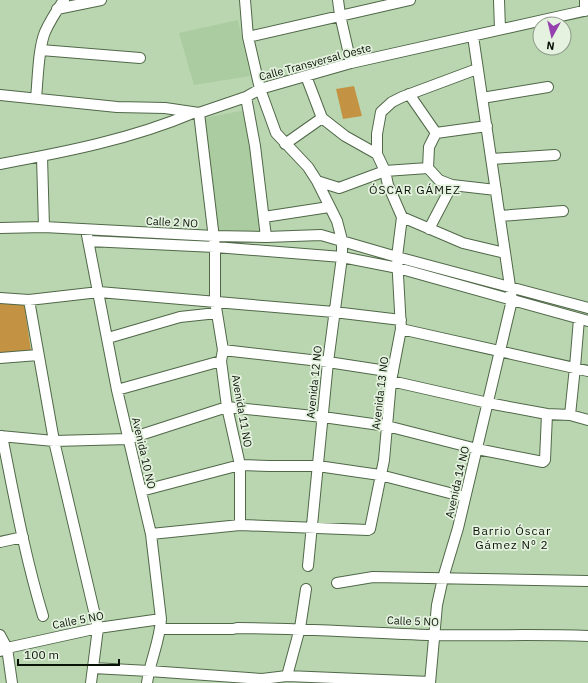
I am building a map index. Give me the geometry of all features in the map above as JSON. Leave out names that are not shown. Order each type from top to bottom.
[{"type":"street","points":[[36,98],[44,33],[64,0]]},
{"type":"street","points":[[57,10],[100,0]]},
{"type":"street","name":"Avenida 12 NO","points":[[245,0],[248,37],[260,89],[276,133],[308,167],[317,181],[337,221],[342,240],[342,257],[328,362],[308,566]]},
{"type":"street","points":[[338,0],[340,16],[351,63]]},
{"type":"street","points":[[248,37],[340,16],[387,3],[410,0]]},
{"type":"street","points":[[499,0],[500,29]]},
{"type":"street","points":[[585,0],[586,10]]},
{"type":"street","name":"Calle Transversal Oeste","points":[[0,95],[117,107],[165,108],[197,112],[246,97],[260,89],[351,63],[586,10]]},
{"type":"street","name":"Avenida 14 NO","points":[[430,682],[437,606],[443,578],[458,528],[512,300],[473,36]]},
{"type":"street","points":[[41,50],[140,58]]},
{"type":"street","points":[[477,69],[409,94],[392,102],[381,112],[377,134],[377,154],[385,171],[388,185],[402,217],[462,242],[505,253]]},
{"type":"street","points":[[306,76],[322,118],[345,136],[377,154]]},
{"type":"street","points":[[482,98],[548,87]]},
{"type":"street","points":[[409,94],[436,133]]},
{"type":"street","points":[[246,97],[255,146],[266,237]]},
{"type":"street","points":[[0,164],[42,156],[148,130],[197,112]]},
{"type":"street","name":"Avenida 11 NO","points":[[197,112],[214,236],[215,302],[223,350],[221,361],[227,406],[240,465],[240,525]]},
{"type":"street","points":[[285,144],[322,118]]},
{"type":"street","points":[[436,133],[487,126]]},
{"type":"street","points":[[436,133],[429,146],[428,168],[439,180],[452,185],[496,190]]},
{"type":"street","points":[[492,159],[555,155]]},
{"type":"street","points":[[42,156],[44,227]]},
{"type":"street","points":[[264,218],[328,203],[339,188],[385,171],[428,168]]},
{"type":"street","points":[[317,181],[339,188]]},
{"type":"street","points":[[429,229],[452,185]]},
{"type":"street","points":[[500,216],[563,211]]},
{"type":"street","name":"Avenida 13 NO","points":[[311,527],[368,530],[371,527],[384,460],[392,377],[401,325],[397,258],[402,217]]},
{"type":"street","name":"Calle 2 NO","points":[[0,228],[44,227],[214,236],[266,237],[321,235],[342,240],[397,258],[588,308]]},
{"type":"street","name":"Avenida 10 NO","points":[[86,229],[117,390],[151,534],[161,624],[147,683]]},
{"type":"street","points":[[89,240],[342,257],[398,268],[583,320],[575,367],[570,415]]},
{"type":"street","points":[[0,298],[29,300],[99,292],[334,312],[401,325],[499,351],[588,371]]},
{"type":"street","points":[[29,300],[54,441],[98,628],[91,683]]},
{"type":"street","points":[[108,338],[180,317],[217,313]]},
{"type":"street","points":[[223,350],[328,362],[392,377],[488,403],[547,414],[570,415],[588,420]]},
{"type":"street","points":[[0,358],[38,355]]},
{"type":"street","points":[[117,390],[221,361]]},
{"type":"street","points":[[43,616],[34,586],[1,436],[54,441],[128,439],[227,406],[387,426],[477,449],[543,462],[547,414]]},
{"type":"street","points":[[141,491],[240,465],[318,466],[380,476],[465,497]]},
{"type":"street","points":[[151,534],[240,525],[311,527]]},
{"type":"street","points":[[0,542],[23,537]]},
{"type":"street","points":[[337,583],[373,577],[588,581]]},
{"type":"street","points":[[288,676],[300,628],[306,589]]},
{"type":"street","name":"Calle 5 NO","points":[[4,650],[98,628],[161,624],[233,629],[300,628],[434,635],[537,634],[588,636]]},
{"type":"street","points":[[0,635],[12,683]]},
{"type":"street","points":[[93,668],[149,671],[261,681],[288,676],[430,682]]},
{"type":"shaded area","points":[[238,20],[250,76],[194,85],[179,33]]},
{"type":"shaded area","points":[[354,86],[362,116],[343,119],[336,89]]},
{"type":"shaded area","points":[[246,110],[262,231],[218,231],[204,118]]},
{"type":"shaded area","points":[[0,303],[24,303],[31,351],[0,354]]},
{"type":"district","name":"ÓSCAR GÁMEZ","points":[[415,189]]},
{"type":"district","name":"Barrio Óscar Gámez Nº 2","points":[[512,537]]}]
